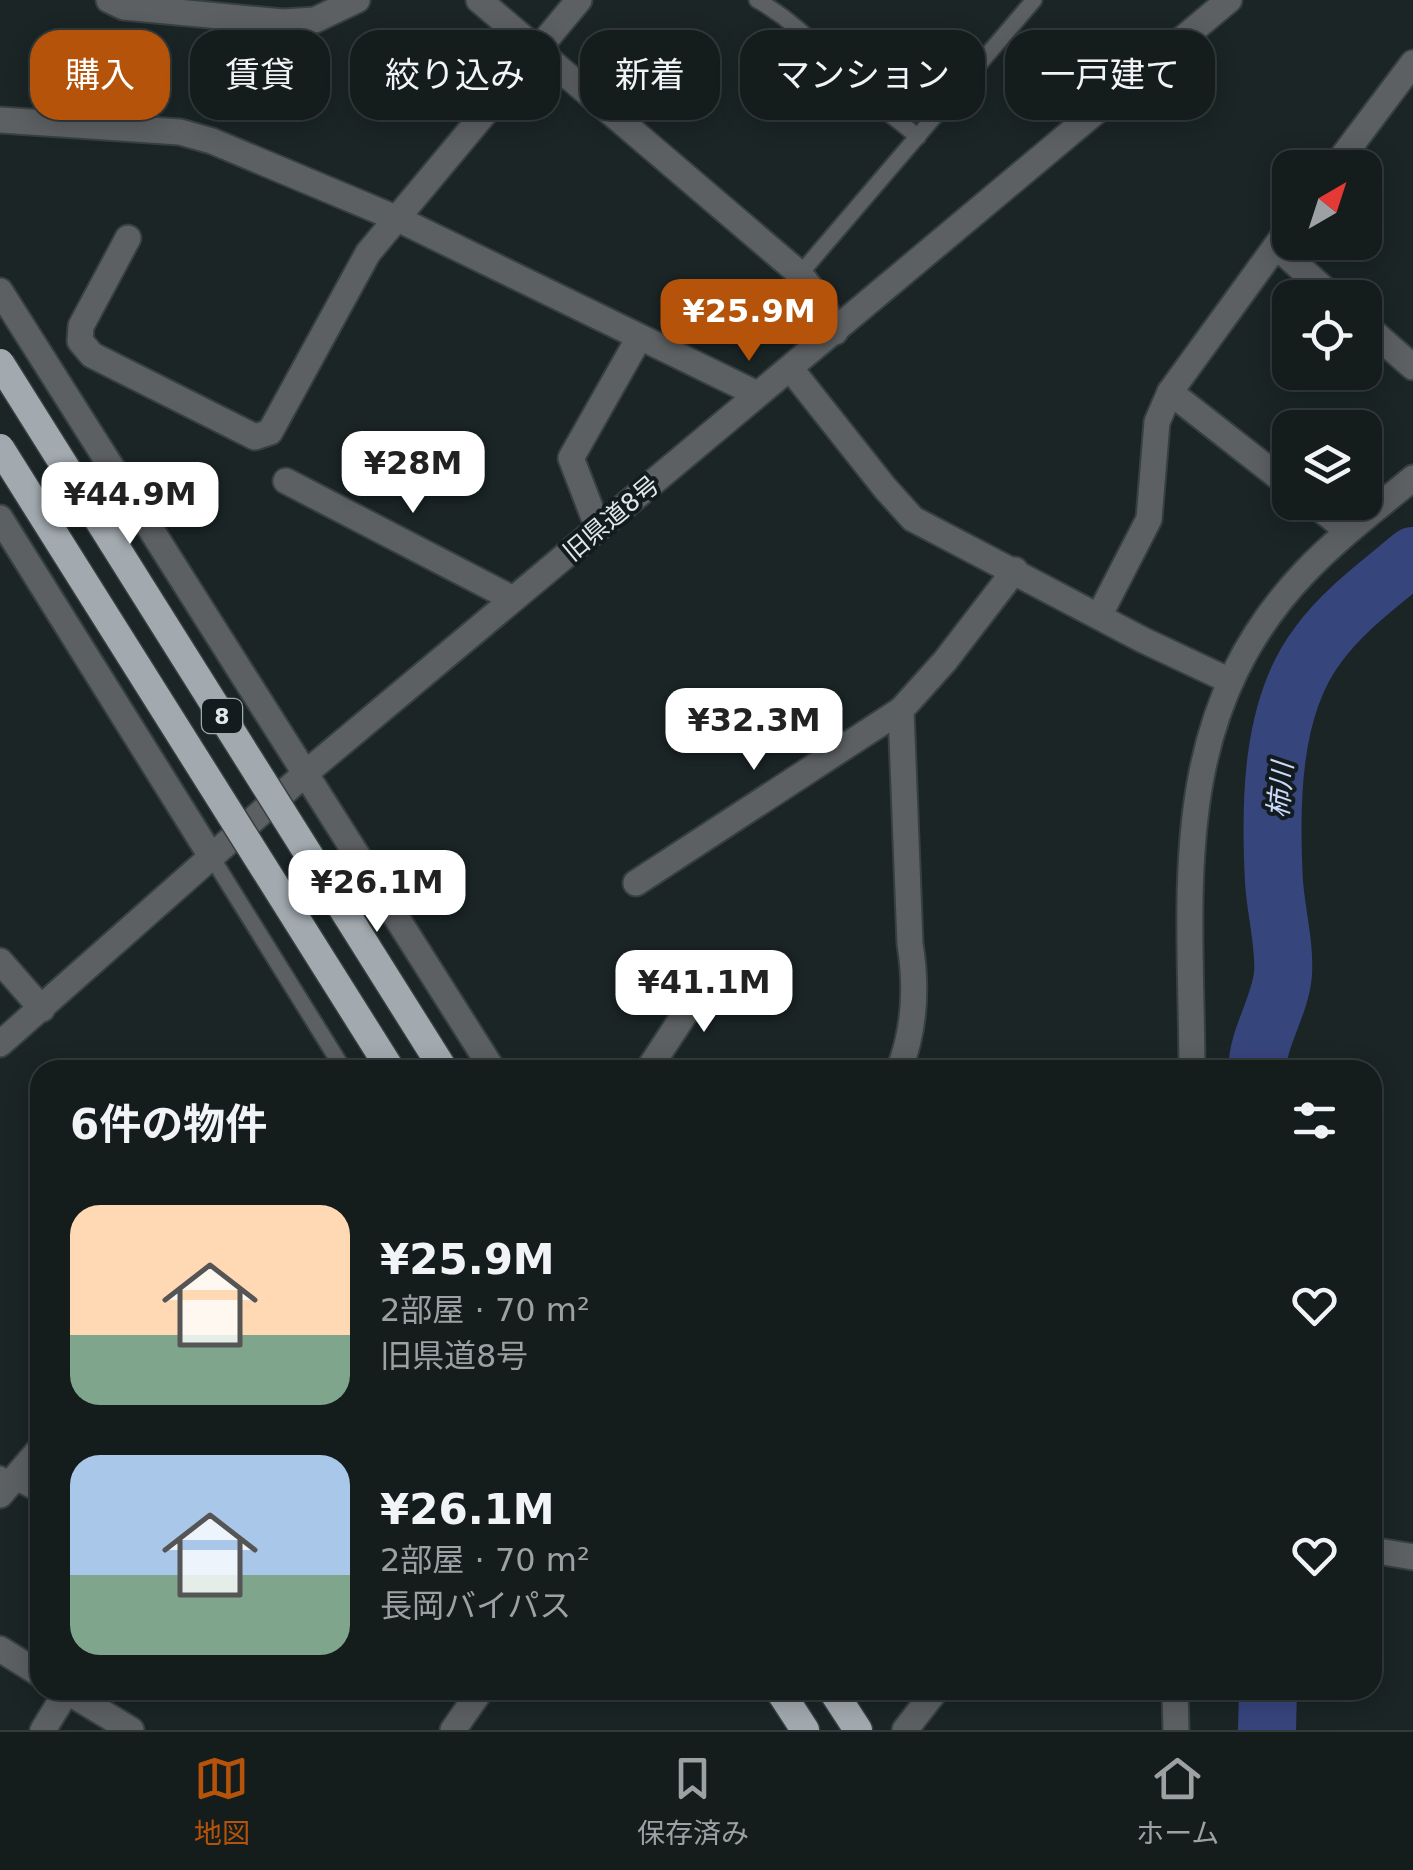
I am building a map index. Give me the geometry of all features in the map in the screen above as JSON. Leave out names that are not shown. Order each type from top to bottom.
[{"type":"highway","name":"8","points":[[0,363],[438,1060]]},
{"type":"highway","name":"8","points":[[0,448],[385,1060]]},
{"type":"highway","points":[[785,1700],[804,1730]]},
{"type":"highway","points":[[838,1700],[858,1730]]},
{"type":"street","points":[[109,0],[124,7],[283,22],[315,20],[357,0]]},
{"type":"street","points":[[479,0],[516,30]]},
{"type":"street","points":[[556,30],[579,0]]},
{"type":"street","name":"旧県道8号","points":[[0,1044],[306,772],[1229,0]]},
{"type":"street","points":[[1347,150],[1413,62]]},
{"type":"street","points":[[560,67],[800,274],[823,304],[835,332]]},
{"type":"street","points":[[0,120],[180,132],[212,141],[398,220],[755,393]]},
{"type":"street","points":[[128,238],[81,326],[80,342],[92,355],[254,437],[270,432],[368,253],[482,120]]},
{"type":"street","points":[[1100,616],[1149,519],[1157,422],[1170,392],[1272,251]]},
{"type":"street","points":[[1303,260],[1319,280]]},
{"type":"street","points":[[0,291],[487,1060]]},
{"type":"street","points":[[598,528],[571,458],[638,338]]},
{"type":"street","points":[[1382,339],[1412,364]]},
{"type":"street","points":[[790,368],[913,518],[1228,680]]},
{"type":"street","points":[[1170,392],[1272,472]]},
{"type":"street","points":[[1192,1060],[1194,804],[1211,725],[1228,680],[1264,623],[1302,574],[1413,478]]},
{"type":"street","points":[[286,481],[514,599]]},
{"type":"street","points":[[0,518],[212,856]]},
{"type":"street","points":[[1334,520],[1348,531]]},
{"type":"street","points":[[636,884],[901,710],[945,661],[1015,570]]},
{"type":"street","points":[[901,710],[910,944],[916,982],[913,1015],[902,1060]]},
{"type":"street","points":[[0,961],[42,1009]]},
{"type":"street","points":[[654,1060],[713,970]]},
{"type":"street","points":[[4,1483],[30,1458]]},
{"type":"street","points":[[1382,1551],[1413,1556]]},
{"type":"street","points":[[0,1649],[30,1668]]},
{"type":"street","points":[[43,1730],[60,1700]]},
{"type":"street","points":[[82,1700],[131,1730]]},
{"type":"street","points":[[453,1730],[474,1700]]},
{"type":"street","points":[[906,1730],[928,1700]]},
{"type":"street","points":[[1175,1700],[1176,1730]]},
{"type":"lane","points":[[757,0],[813,39],[861,90],[918,137]]},
{"type":"lane","points":[[800,274],[1034,0]]},
{"type":"lane","points":[[212,856],[338,1060]]},
{"type":"lane","points":[[4,1483],[30,1492]]},
{"type":"waterway","name":"柿川","points":[[1258,1060],[1283,974],[1272,822],[1276,759],[1290,698],[1302,670],[1328,632],[1413,556]]},
{"type":"waterway","name":"柿川","points":[[1267,1730],[1268,1700]]}]
